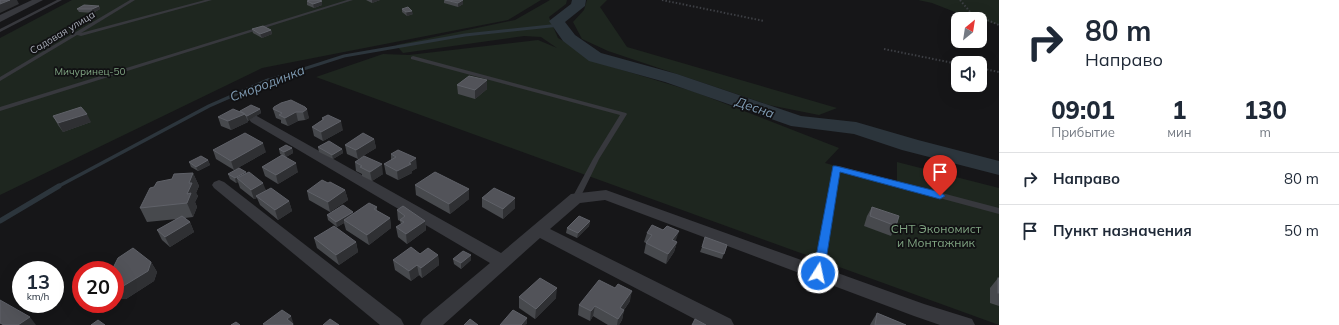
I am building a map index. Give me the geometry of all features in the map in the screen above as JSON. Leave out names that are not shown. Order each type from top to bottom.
[{"type":"street","points":[[0,19],[39,0]]},
{"type":"street","points":[[255,119],[502,262]]},
{"type":"street","points":[[219,185],[394,325]]},
{"type":"street","points":[[430,325],[576,198],[606,195],[965,325]]},
{"type":"street","points":[[538,230],[724,325]]},
{"type":"lane","points":[[0,31],[60,0]]},
{"type":"lane","name":"Садовая улица","points":[[0,79],[133,0]]},
{"type":"lane","points":[[69,38],[210,0]]},
{"type":"lane","points":[[0,109],[351,0]]},
{"type":"lane","points":[[413,58],[624,114],[596,159],[576,198]]},
{"type":"lane","points":[[818,273],[836,168],[999,211]]},
{"type":"path","points":[[662,0],[764,21]]},
{"type":"path","points":[[960,0],[971,13],[999,26]]},
{"type":"path","points":[[884,49],[951,63]]},
{"type":"path","points":[[987,69],[999,72]]},
{"type":"green space","name":"Мичуринец-50","points":[[72,0],[541,0],[508,20],[262,68],[0,195],[0,38]]},
{"type":"green space","name":"СНТ Экономист и Монтажник","points":[[550,0],[567,0],[566,4],[549,17],[558,38],[606,65],[695,92],[839,148],[825,163],[897,182],[897,162],[999,188],[999,325],[316,77],[383,54],[409,55],[538,40],[557,48],[541,37],[524,36],[403,53],[396,45],[515,20]]},
{"type":"green space","points":[[587,0],[607,0],[600,7],[627,47],[837,108],[819,115],[769,105],[608,51],[582,39],[573,22],[584,10]]},
{"type":"green space","points":[[918,0],[999,0],[999,25],[987,22],[987,12],[955,12],[932,3]]},
{"type":"building","points":[[0,0],[10,0],[0,4]]},
{"type":"building","points":[[445,0],[463,0],[458,3]]},
{"type":"building","points":[[307,1],[322,1],[313,4]]},
{"type":"building","points":[[84,5],[99,6],[92,9],[77,9]]},
{"type":"building","points":[[408,7],[412,11],[406,12],[402,9]]},
{"type":"building","points":[[263,26],[271,30],[260,34],[252,29]]},
{"type":"building","points":[[469,76],[487,80],[475,90],[457,85]]},
{"type":"building","points":[[291,100],[307,109],[303,112],[296,112],[285,118],[279,115],[282,113],[273,109],[281,103]]},
{"type":"building","points":[[251,105],[260,109],[247,116],[240,111]]},
{"type":"building","points":[[81,107],[87,114],[58,123],[53,116]]},
{"type":"building","points":[[233,109],[245,114],[228,121],[218,117]]},
{"type":"building","points":[[328,115],[341,121],[321,132],[312,127],[324,119],[322,118]]},
{"type":"building","points":[[245,133],[263,143],[231,161],[213,150]]},
{"type":"building","points":[[363,133],[374,139],[356,150],[345,145]]},
{"type":"building","points":[[329,141],[342,149],[332,155],[318,147]]},
{"type":"building","points":[[286,145],[292,148],[284,152],[279,149]]},
{"type":"building","points":[[398,150],[416,158],[409,163],[411,164],[397,171],[384,164],[396,157],[391,154]]},
{"type":"building","points":[[282,155],[296,163],[276,175],[262,167]]},
{"type":"building","points":[[201,156],[208,160],[196,167],[189,162]]},
{"type":"building","points":[[364,156],[382,164],[370,172],[360,167],[362,166],[355,162]]},
{"type":"building","points":[[239,168],[246,172],[235,178],[228,174]]},
{"type":"building","points":[[249,172],[263,183],[251,190],[237,178]]},
{"type":"building","points":[[435,172],[469,189],[449,204],[415,185]]},
{"type":"building","points":[[193,173],[189,183],[192,183],[187,194],[191,193],[187,203],[140,208],[150,188],[154,187],[157,182],[172,179],[174,174]]},
{"type":"building","points":[[322,180],[328,183],[330,182],[345,190],[328,202],[307,191]]},
{"type":"building","points":[[271,188],[289,201],[275,210],[256,196]]},
{"type":"building","points":[[494,188],[515,198],[503,209],[482,198]]},
{"type":"building","points":[[369,203],[377,207],[374,209],[390,218],[367,235],[344,220]]},
{"type":"building","points":[[343,205],[353,212],[336,222],[327,215]]},
{"type":"building","points":[[403,206],[425,221],[406,234],[396,227],[404,222],[400,220],[405,216],[397,210]]},
{"type":"building","points":[[872,207],[899,216],[896,226],[870,216]]},
{"type":"building","points":[[182,216],[190,222],[165,237],[157,230]]},
{"type":"building","points":[[579,216],[590,221],[578,233],[567,228]]},
{"type":"building","points":[[652,225],[663,230],[667,226],[679,231],[672,240],[677,242],[668,254],[646,243],[652,235],[647,233]]},
{"type":"building","points":[[334,226],[356,242],[336,255],[314,238]]},
{"type":"building","points":[[705,237],[727,245],[724,254],[702,247]]},
{"type":"building","points":[[411,247],[420,254],[428,248],[438,255],[421,268],[417,265],[409,271],[393,260]]},
{"type":"building","points":[[133,248],[151,262],[148,271],[124,286],[124,261],[116,261],[118,258]]},
{"type":"building","points":[[463,251],[471,255],[461,263],[453,259]]},
{"type":"building","points":[[540,278],[557,288],[536,309],[519,297]]},
{"type":"building","points":[[999,278],[999,293],[998,293]]},
{"type":"building","points":[[599,280],[615,288],[618,284],[632,291],[620,308],[624,310],[618,319],[595,306],[591,311],[579,305]]},
{"type":"building","points":[[0,300],[12,307],[12,313],[23,313],[30,317],[18,325],[4,325],[0,323]]},
{"type":"building","points":[[282,310],[291,316],[287,319],[293,324],[292,325],[263,324]]},
{"type":"building","points":[[513,310],[527,318],[521,325],[500,325]]},
{"type":"building","points":[[877,313],[906,325],[875,325]]},
{"type":"building","points":[[330,319],[339,325],[323,325]]},
{"type":"building","points":[[470,319],[478,325],[464,325]]},
{"type":"building","points":[[695,319],[706,325],[692,325]]},
{"type":"building","points":[[98,320],[105,325],[91,325]]},
{"type":"building","points":[[236,322],[240,325],[231,325]]},
{"type":"waterway","name":"Десна","points":[[579,0],[578,6],[557,21],[569,38],[595,57],[671,78],[798,122],[856,128],[910,145],[999,168]]},
{"type":"waterway","name":"Смородинка","points":[[266,81],[344,56],[465,35],[560,25]]},
{"type":"waterway","name":"Смородинка","points":[[57,187],[209,106],[268,80]]},
{"type":"waterway","name":"Смородинка","points":[[0,221],[59,186]]},
{"type":"route","points":[[818,273],[836,168],[940,196]]}]
